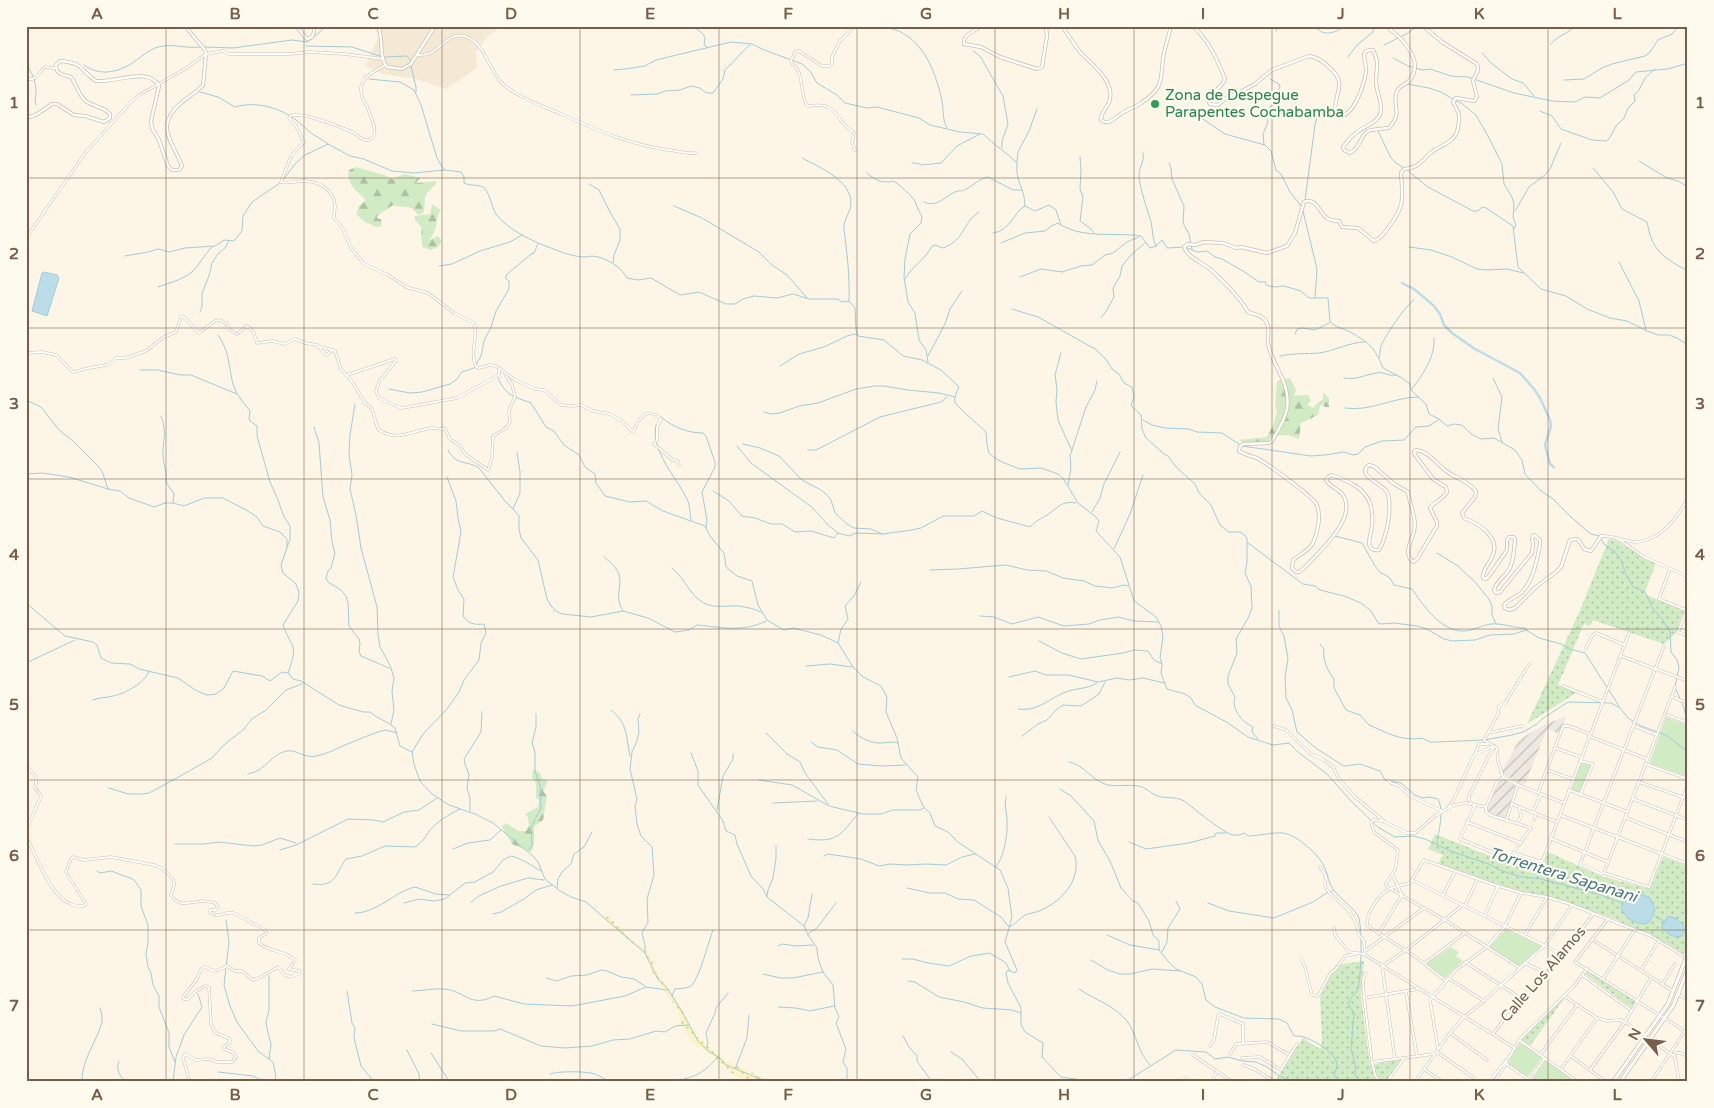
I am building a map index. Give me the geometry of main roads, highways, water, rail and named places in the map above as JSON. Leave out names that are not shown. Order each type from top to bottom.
[{"type":"main road","points":[[1613,1082],[1668,1004],[1688,953]]},
{"type":"main road","points":[[1620,1082],[1673,1006],[1688,968]]},
{"type":"water","points":[[42,273],[57,275],[59,278],[47,316],[32,311]]},
{"type":"water","points":[[1635,893],[1649,897],[1655,909],[1650,921],[1645,924],[1630,920],[1621,908],[1626,898]]},
{"type":"water","points":[[1668,916],[1677,919],[1686,928],[1682,936],[1670,935],[1661,927]]},
{"type":"waterway","points":[[205,47],[233,48],[292,40],[307,42],[326,26]]},
{"type":"waterway","points":[[692,26],[705,37],[704,45],[707,47]]},
{"type":"waterway","points":[[886,26],[912,40],[925,55],[934,73],[947,128]]},
{"type":"waterway","points":[[1276,31],[1279,26]]},
{"type":"waterway","points":[[1317,29],[1328,33],[1335,32],[1346,26]]},
{"type":"waterway","points":[[1348,57],[1357,45],[1372,33],[1375,26]]},
{"type":"waterway","points":[[1384,45],[1418,26]]},
{"type":"waterway","points":[[1438,26],[1443,28],[1450,26]]},
{"type":"waterway","points":[[1551,44],[1575,26]]},
{"type":"waterway","points":[[1564,80],[1584,79],[1612,64],[1645,56],[1658,40],[1672,34],[1679,26]]},
{"type":"waterway","points":[[614,70],[645,66],[656,60],[731,42],[752,44],[802,64],[810,71],[817,83],[837,95],[845,103],[867,108],[877,107],[919,118],[930,125],[960,132],[983,134],[1017,163],[1017,175],[1025,206],[1035,211],[1049,205],[1056,210],[1061,225],[1070,229],[1090,234],[1141,236],[1150,248],[1156,246],[1162,240],[1167,248],[1184,247],[1198,252],[1207,251],[1259,282],[1266,282],[1266,285],[1284,286],[1301,291],[1309,298],[1328,298],[1330,322],[1370,345],[1383,368],[1410,384],[1411,390],[1426,404],[1429,414],[1447,426],[1454,424],[1462,425],[1471,434],[1481,439],[1494,438],[1515,450],[1522,460],[1525,474],[1541,491],[1553,499],[1591,534],[1599,536],[1604,544],[1615,552],[1621,560],[1633,587],[1645,592],[1653,609],[1670,632],[1671,652],[1677,660],[1679,667],[1675,687],[1684,708],[1688,727]]},
{"type":"waterway","points":[[631,95],[657,94],[691,86],[700,88],[706,93],[713,93],[723,79],[725,70],[750,45]]},
{"type":"waterway","points":[[84,65],[95,71],[107,72],[119,70],[131,64],[154,48],[169,46],[201,47]]},
{"type":"waterway","points":[[306,46],[352,47],[380,56]]},
{"type":"waterway","points":[[973,51],[980,56],[1003,96],[1008,124],[1002,141],[1002,148]]},
{"type":"waterway","points":[[1482,53],[1491,63],[1512,79],[1523,83],[1534,96]]},
{"type":"waterway","points":[[385,57],[407,56],[411,61]]},
{"type":"waterway","points":[[1393,58],[1408,66],[1423,70],[1430,69],[1451,76],[1468,77],[1514,93],[1552,101],[1575,102],[1585,97],[1600,98],[1629,80],[1636,72],[1668,69],[1688,63]]},
{"type":"waterway","points":[[26,64],[36,88],[36,105]]},
{"type":"waterway","points":[[411,66],[416,92]]},
{"type":"waterway","points":[[1540,111],[1552,116],[1561,129],[1592,140],[1606,141],[1624,118],[1628,108],[1635,101],[1634,95],[1645,78],[1655,69]]},
{"type":"waterway","points":[[369,79],[400,82],[414,90],[421,105],[437,158],[444,170]]},
{"type":"waterway","points":[[1264,145],[1263,134],[1268,122],[1266,116],[1280,87],[1279,84],[1270,79]]},
{"type":"waterway","points":[[1407,84],[1429,88],[1453,99]]},
{"type":"waterway","points":[[200,92],[218,97],[235,107],[259,105],[275,109],[289,115],[328,144]]},
{"type":"waterway","points":[[1456,101],[1476,115],[1502,164],[1504,184],[1514,204],[1513,217],[1516,225],[1514,229]]},
{"type":"waterway","points":[[1017,162],[1018,152],[1029,131],[1037,109]]},
{"type":"waterway","points":[[1305,200],[1315,125],[1319,110]]},
{"type":"waterway","points":[[1197,115],[1225,134],[1265,145],[1271,151],[1276,170],[1281,174],[1290,192],[1302,207]]},
{"type":"waterway","points":[[1377,129],[1391,158],[1404,168]]},
{"type":"waterway","points":[[912,163],[922,165],[941,163],[957,146],[980,134]]},
{"type":"waterway","points":[[1515,211],[1529,187],[1550,169],[1561,143]]},
{"type":"waterway","name":"Torrentera Sapanani","points":[[283,180],[295,164],[305,155],[328,144],[350,156],[364,159],[392,171],[414,173],[444,170],[461,172],[464,177],[464,183],[481,186],[485,189],[496,214],[513,230],[563,253],[608,260],[617,266],[627,278],[638,280],[651,278],[680,295],[699,292],[726,304],[735,304],[743,299],[754,296],[777,298],[793,294],[809,299],[849,301],[855,308],[858,336],[884,340],[903,356],[922,360],[941,370],[959,387],[955,396],[955,402],[986,432],[989,453],[1002,462],[1020,469],[1041,468],[1058,474],[1063,478],[1078,503],[1096,517],[1099,521],[1096,531],[1120,557],[1134,601],[1156,617],[1161,626],[1163,636],[1160,658],[1162,664],[1161,673],[1167,689],[1185,694],[1191,698],[1195,705],[1228,723],[1248,737],[1273,745],[1289,743],[1327,774],[1379,828],[1395,837],[1413,836],[1425,839],[1453,852],[1489,864],[1499,870],[1601,895],[1622,903]]},
{"type":"waterway","points":[[1143,153],[1139,176],[1156,246]]},
{"type":"waterway","points":[[1080,157],[1080,189],[1083,197],[1080,221],[1094,233]]},
{"type":"waterway","points":[[802,158],[833,175],[850,195],[851,206],[844,226],[849,274],[849,301]]},
{"type":"waterway","points":[[1639,161],[1667,178],[1678,181],[1688,187]]},
{"type":"waterway","points":[[1169,163],[1172,179],[1184,206],[1183,223],[1189,234],[1192,249]]},
{"type":"waterway","points":[[1593,168],[1613,192],[1622,209],[1647,222],[1653,242],[1660,252],[1670,261],[1688,271]]},
{"type":"waterway","points":[[1407,170],[1428,187],[1473,211],[1478,211],[1482,207],[1486,208],[1513,226],[1518,267],[1541,289],[1566,296],[1587,309],[1610,318],[1627,321],[1658,335],[1669,335],[1677,338],[1688,345]]},
{"type":"waterway","points":[[867,173],[879,181],[893,181],[898,184],[914,199],[922,217],[921,223],[910,234],[904,277],[908,302],[915,313],[919,340],[926,350],[928,362]]},
{"type":"waterway","points":[[924,202],[933,204],[988,177],[1013,190],[1022,190]]},
{"type":"waterway","points":[[125,256],[158,249],[169,252],[185,248],[215,246],[224,240],[234,241],[242,231],[243,216],[252,202],[280,183]]},
{"type":"waterway","points":[[589,184],[599,190],[620,229],[620,240],[613,263]]},
{"type":"waterway","points":[[674,206],[702,218],[759,252],[772,265],[787,275],[807,298]]},
{"type":"waterway","points":[[993,233],[1004,229],[1017,212],[1025,206]]},
{"type":"waterway","points":[[1303,211],[1317,269],[1315,297]]},
{"type":"waterway","points":[[905,279],[932,246],[935,245],[943,248],[956,241],[969,221],[979,212]]},
{"type":"waterway","points":[[1001,243],[1025,233],[1045,231],[1058,223],[1060,225]]},
{"type":"waterway","points":[[439,266],[452,264],[480,251],[510,242],[522,235]]},
{"type":"waterway","points":[[1020,277],[1041,269],[1062,272],[1081,266],[1092,265],[1105,255],[1113,253],[1127,242],[1139,237]]},
{"type":"waterway","points":[[200,312],[202,293],[212,263],[229,241]]},
{"type":"waterway","points":[[1101,317],[1114,297],[1113,288],[1120,276],[1122,266],[1146,242]]},
{"type":"waterway","points":[[389,389],[410,393],[422,392],[450,384],[462,372],[474,368],[481,356],[484,341],[496,311],[509,289],[509,281],[506,279],[506,275],[534,253],[538,244]]},
{"type":"waterway","points":[[158,287],[188,275],[212,247]]},
{"type":"waterway","points":[[1409,247],[1431,250],[1452,257],[1477,269],[1507,269],[1523,273]]},
{"type":"waterway","points":[[1619,262],[1639,301],[1646,330]]},
{"type":"waterway","points":[[1402,283],[1414,289],[1434,306],[1440,314],[1444,325],[1452,333],[1475,349],[1520,373],[1534,389],[1550,420],[1551,426],[1545,445],[1550,464],[1554,467]]},
{"type":"waterway","points":[[928,356],[945,324],[950,309],[962,291]]},
{"type":"waterway","points":[[1379,358],[1381,346],[1387,335],[1414,300]]},
{"type":"waterway","points":[[1012,309],[1038,317],[1095,349],[1105,358],[1124,383],[1132,387],[1134,397],[1131,406],[1141,415],[1142,429],[1146,438],[1168,456],[1176,467],[1195,484],[1199,493],[1211,505],[1220,525],[1229,532],[1241,532],[1247,538],[1245,573],[1251,586],[1252,608],[1236,639],[1237,653],[1228,676],[1228,684],[1235,697],[1234,702],[1238,715],[1253,727],[1252,732],[1258,739]]},
{"type":"waterway","points":[[1295,334],[1297,329],[1315,330],[1329,323]]},
{"type":"waterway","points":[[218,335],[227,353],[234,388],[250,411],[249,420],[257,426],[257,436],[270,482],[284,517],[290,526],[290,540],[287,547]]},
{"type":"waterway","points":[[780,366],[799,354],[824,347],[847,336],[857,335]]},
{"type":"waterway","points":[[1412,389],[1424,372],[1430,359],[1433,352],[1434,338]]},
{"type":"waterway","points":[[1280,356],[1319,353],[1353,343],[1365,342]]},
{"type":"waterway","points":[[1061,353],[1055,375],[1056,402],[1058,420],[1072,451],[1070,455],[1071,468],[1068,485]]},
{"type":"waterway","points":[[140,370],[158,370],[180,375],[191,375],[237,394]]},
{"type":"waterway","points":[[1344,378],[1357,378],[1379,373],[1396,375]]},
{"type":"waterway","points":[[498,378],[504,389],[515,397],[531,403],[546,427],[554,431],[564,445],[579,455],[585,467],[595,474],[596,483],[605,496],[630,502],[646,501],[663,511],[705,526],[710,536],[724,553],[726,567],[737,576],[752,581],[758,605],[767,620],[784,630],[793,628],[821,635],[838,643],[853,667],[863,677],[881,686],[887,697],[886,712],[897,738],[901,758],[918,777],[916,790],[923,806],[930,813],[935,826],[948,832],[958,842],[1000,870],[1008,888],[1012,917],[1005,942],[1017,970],[1015,973],[1008,970],[1006,973],[1008,983],[1021,1008],[1021,1025],[1025,1032],[1043,1043],[1042,1057],[1061,1077],[1096,1082]]},
{"type":"waterway","points":[[1493,378],[1502,397],[1498,429],[1502,442]]},
{"type":"waterway","points":[[1072,450],[1097,381]]},
{"type":"waterway","points":[[764,412],[771,414],[780,413],[799,406],[818,403],[856,389],[875,386],[939,393],[955,397]]},
{"type":"waterway","points":[[808,450],[816,450],[880,417],[941,402],[947,397]]},
{"type":"waterway","points":[[1345,408],[1364,408],[1400,399],[1418,397]]},
{"type":"waterway","points":[[26,400],[41,407],[59,430],[96,464],[102,471],[108,489]]},
{"type":"waterway","points":[[355,404],[350,435],[349,455],[352,475],[350,489],[361,548],[377,607],[380,647],[390,665],[394,678],[392,691],[394,710],[391,724]]},
{"type":"waterway","points":[[161,416],[164,428],[163,457],[166,482],[174,494],[173,503]]},
{"type":"waterway","points":[[661,417],[680,429],[703,433],[706,436],[715,462],[715,467],[702,492],[707,520],[706,528]]},
{"type":"waterway","points":[[1143,420],[1152,425],[1165,428],[1222,433],[1242,446],[1311,456],[1344,452],[1353,455],[1358,454],[1365,447],[1382,441],[1404,440],[1416,427],[1429,426],[1438,420]]},
{"type":"waterway","points":[[656,425],[657,445],[666,464],[684,492],[690,508],[691,520]]},
{"type":"waterway","points":[[314,427],[319,443],[323,497],[330,520],[335,553],[326,578],[328,582],[341,590],[346,596],[349,626],[359,639],[359,652],[361,656],[389,668]]},
{"type":"waterway","points":[[743,444],[760,448],[779,456],[802,480],[826,494],[831,500],[835,513],[847,524],[854,528],[871,529],[882,534]]},
{"type":"waterway","points":[[737,446],[751,463],[813,508],[838,533]]},
{"type":"waterway","points":[[448,450],[458,461],[479,468],[513,509]]},
{"type":"waterway","points":[[517,452],[520,472],[520,493],[513,509],[519,516],[521,538],[538,560],[547,599],[556,611],[562,614],[591,617],[623,611],[648,618],[675,632],[689,630],[697,625],[740,628],[757,625],[766,621]]},
{"type":"waterway","points":[[1092,512],[1120,452]]},
{"type":"waterway","points":[[26,474],[43,473],[69,477],[120,491],[129,498],[154,507],[165,503],[184,506],[204,498],[223,498],[257,517],[263,526],[280,532],[287,539],[287,548],[281,565],[283,573],[296,584],[299,592],[298,601],[283,625],[294,651],[288,673],[293,679],[301,681],[339,705],[363,712],[370,712],[395,728],[400,746],[412,752],[420,781],[432,794],[449,805],[475,814],[493,823],[533,856],[538,862],[545,879],[560,891],[586,902],[645,953],[658,979],[668,989],[698,1041],[707,1050],[721,1059],[726,1065],[768,1082]]},
{"type":"waterway","points":[[1114,549],[1130,514],[1143,475]]},
{"type":"waterway","points":[[412,752],[423,734],[447,709],[459,692],[464,680],[479,660],[481,643],[486,633],[484,624],[472,623],[463,616],[464,599],[453,577],[461,532],[456,501],[447,477]]},
{"type":"waterway","points":[[713,491],[729,501],[742,516],[755,518],[771,524],[782,524],[795,532],[811,531],[834,538],[838,533],[849,536],[856,533],[883,534],[912,530],[921,528],[943,516],[974,516],[982,511],[997,518],[1030,527],[1060,505],[1071,502],[1076,503]]},
{"type":"waterway","points":[[1335,536],[1362,543],[1380,572],[1390,578],[1394,585],[1412,589],[1434,616],[1448,627],[1464,631],[1495,624],[1525,628],[1528,631]]},
{"type":"waterway","points":[[1248,543],[1303,584],[1315,586],[1320,590],[1344,596],[1361,603],[1371,611],[1378,623],[1381,624],[1394,623],[1417,626],[1427,629],[1444,639],[1453,641],[1475,640],[1490,635],[1514,634],[1526,630],[1539,638],[1585,653],[1619,706]]},
{"type":"waterway","points":[[1437,553],[1458,566],[1475,582],[1489,599],[1496,624]]},
{"type":"waterway","points":[[604,557],[614,566],[620,577],[619,600],[623,611]]},
{"type":"waterway","points":[[930,570],[1006,565],[1027,570],[1046,571],[1063,578],[1084,581],[1095,586],[1112,588],[1124,585],[1129,586]]},
{"type":"waterway","points":[[672,568],[694,596],[708,605],[742,606],[761,612]]},
{"type":"waterway","points":[[838,643],[841,629],[848,619],[845,606],[854,596],[861,582]]},
{"type":"waterway","points":[[26,603],[65,636],[93,642],[97,645],[101,658],[111,663],[130,664],[139,669],[178,678],[197,691],[207,695],[216,694],[224,688],[233,671],[262,676],[270,681],[282,672],[288,673]]},
{"type":"waterway","points":[[1279,610],[1279,626],[1284,636],[1288,659],[1285,677],[1286,698],[1292,710],[1297,732],[1317,749],[1344,766],[1360,764],[1380,771],[1385,780],[1401,783],[1415,795],[1423,798],[1438,799],[1441,816],[1437,845]]},
{"type":"waterway","points":[[980,616],[994,617],[1012,624],[1038,617],[1064,626],[1089,624],[1118,617],[1134,621],[1158,622]]},
{"type":"waterway","points":[[26,663],[75,640]]},
{"type":"waterway","points":[[1039,641],[1062,653],[1081,659],[1134,650],[1148,651],[1154,660],[1162,664]]},
{"type":"waterway","points":[[1320,644],[1324,649],[1326,665],[1334,679],[1334,688],[1346,710],[1360,715],[1369,725],[1402,738],[1422,738],[1430,742],[1484,740],[1523,732],[1568,702],[1611,703],[1620,708],[1628,718],[1641,726],[1666,735],[1688,752]]},
{"type":"waterway","points":[[806,666],[830,664],[852,667]]},
{"type":"waterway","points":[[93,700],[118,695],[129,690],[144,679],[149,671]]},
{"type":"waterway","points":[[1009,677],[1035,671],[1046,675],[1069,675],[1098,682],[1117,678],[1129,680],[1143,678],[1164,683]]},
{"type":"waterway","points":[[1022,736],[1047,720],[1063,705],[1081,706],[1099,694],[1105,682]]},
{"type":"waterway","points":[[1018,709],[1038,707],[1066,692],[1097,683]]},
{"type":"waterway","points":[[109,788],[128,794],[142,794],[149,793],[175,779],[212,758],[225,744],[243,730],[252,719],[266,710],[286,690],[302,684]]},
{"type":"waterway","points":[[611,710],[621,720],[627,737],[630,756]]},
{"type":"waterway","points":[[470,811],[470,798],[467,788],[469,775],[464,759],[481,732],[482,712]]},
{"type":"waterway","points":[[529,850],[532,845],[531,827],[541,808],[540,786],[535,771],[535,752],[532,743],[536,727],[536,714]]},
{"type":"waterway","points":[[640,714],[638,719],[639,732],[632,752],[630,769],[637,799],[635,806],[637,824],[641,836],[652,847],[654,875],[647,899],[648,922],[642,933],[645,953]]},
{"type":"waterway","points":[[248,774],[255,772],[277,755],[287,751],[294,751],[312,757],[328,753],[381,731],[386,730],[397,733]]},
{"type":"waterway","points":[[853,731],[862,738],[873,742],[898,743]]},
{"type":"waterway","points":[[766,733],[787,754],[800,762],[805,773],[828,804]]},
{"type":"waterway","points":[[811,742],[818,747],[837,750],[858,764],[906,765]]},
{"type":"waterway","points":[[691,753],[698,771],[698,785],[723,821],[726,831],[735,835],[751,876],[763,889],[767,897],[804,926],[817,948],[823,972],[833,985],[835,1008],[839,1017],[836,1023],[846,1049],[843,1062],[847,1068],[847,1082]]},
{"type":"waterway","points":[[717,810],[723,776],[733,759],[733,754]]},
{"type":"waterway","points":[[1069,762],[1080,766],[1097,780],[1108,785],[1138,786],[1158,796],[1181,799],[1230,834],[1245,833],[1248,836],[1274,833],[1289,834],[1301,841],[1317,856],[1324,866],[1333,889],[1355,912],[1360,921],[1359,982],[1357,990],[1348,1004],[1354,1013],[1351,1049],[1355,1064],[1355,1075],[1360,1082]]},
{"type":"waterway","points":[[759,780],[792,785],[829,806],[863,814],[882,814],[892,810],[920,810],[924,808]]},
{"type":"waterway","points":[[1060,789],[1071,796],[1094,821],[1098,840],[1111,863],[1121,888],[1133,901],[1138,903],[1149,921],[1153,935],[1159,941],[1159,950],[1167,960],[1176,969],[1196,977],[1202,984],[1206,1000],[1215,1007],[1244,1018],[1279,1019],[1287,1023],[1294,1036],[1303,1037],[1321,1045],[1331,1053],[1337,1062],[1334,1075],[1338,1082]]},
{"type":"waterway","points":[[995,867],[1001,859],[1006,839],[1006,797]]},
{"type":"waterway","points":[[280,850],[296,845],[348,819],[383,822],[404,812],[419,810],[437,798]]},
{"type":"waterway","points":[[773,803],[817,801]]},
{"type":"waterway","points":[[313,884],[331,881],[346,859],[362,856],[385,846],[415,847],[436,824],[460,809]]},
{"type":"waterway","points":[[808,839],[826,840],[839,835],[859,813]]},
{"type":"waterway","points":[[907,888],[930,893],[945,893],[958,899],[974,900],[1001,917],[1009,927],[1025,915],[1039,911],[1055,902],[1067,890],[1075,874],[1075,856],[1049,817]]},
{"type":"waterway","points":[[453,849],[468,843],[490,840],[501,830]]},
{"type":"waterway","points":[[557,888],[558,879],[562,872],[571,864],[574,854],[584,847],[592,832]]},
{"type":"waterway","points":[[1129,842],[1146,849],[1189,843],[1215,836],[1216,833],[1226,833]]},
{"type":"waterway","points":[[175,844],[219,842],[253,846],[262,845],[280,838],[296,843]]},
{"type":"waterway","points":[[767,896],[773,878],[776,846]]},
{"type":"waterway","points":[[824,856],[828,854],[861,859],[879,866],[890,864],[946,865],[962,857],[975,854]]},
{"type":"waterway","points":[[404,903],[419,899],[434,901],[445,899],[465,883],[475,882],[493,872],[503,860],[511,856],[523,860],[541,871]]},
{"type":"waterway","points":[[97,871],[100,873],[111,871],[130,878],[134,880],[141,890],[141,906],[148,925],[146,954],[148,967],[153,985],[159,996],[159,1007],[169,1033],[169,1047],[175,1062]]},
{"type":"waterway","points":[[471,902],[479,896],[501,886],[528,878],[544,880]]},
{"type":"waterway","points":[[493,914],[501,912],[536,890],[552,885]]},
{"type":"waterway","points":[[355,913],[371,910],[400,893],[415,887],[436,894],[449,895]]},
{"type":"waterway","points":[[1208,903],[1229,911],[1274,918],[1313,902],[1328,892],[1333,891]]},
{"type":"waterway","points":[[804,926],[808,918],[812,894]]},
{"type":"waterway","points":[[1162,952],[1167,942],[1168,928],[1180,909],[1176,901]]},
{"type":"waterway","points":[[808,935],[817,928],[836,903]]},
{"type":"waterway","name":"Torrentera Sapanani","points":[[1654,915],[1665,922]]},
{"type":"waterway","points":[[226,920],[229,942],[224,985],[230,1006],[237,1022],[258,1051],[273,1062],[276,1076],[274,1082]]},
{"type":"waterway","points":[[672,996],[675,989],[689,987],[694,982],[701,968],[713,930]]},
{"type":"waterway","points":[[1107,935],[1130,945],[1159,950]]},
{"type":"waterway","points":[[778,946],[782,944],[796,946],[813,945]]},
{"type":"waterway","points":[[902,959],[913,959],[949,966],[971,956],[990,953],[1006,963],[1010,971]]},
{"type":"waterway","points":[[1091,960],[1108,970],[1120,974],[1130,974],[1152,969],[1181,971]]},
{"type":"waterway","points":[[546,978],[557,981],[601,970],[634,979],[645,986]]},
{"type":"waterway","points":[[763,974],[780,978],[793,978],[823,972]]},
{"type":"waterway","points":[[269,976],[269,1010],[266,1022],[271,1044],[269,1059]]},
{"type":"waterway","points":[[908,981],[915,982],[939,997],[983,1008],[1012,1010],[1021,1013]]},
{"type":"waterway","points":[[412,991],[445,989],[474,1000],[494,996],[524,1004],[572,1006],[625,996],[646,987],[667,990]]},
{"type":"waterway","points":[[1079,989],[1122,1015],[1130,1026],[1142,1054],[1150,1065]]},
{"type":"waterway","points":[[347,991],[352,1023],[355,1028],[354,1038],[361,1066],[374,1082]]},
{"type":"waterway","points":[[706,1047],[708,1044],[706,1033],[716,1008],[728,993]]},
{"type":"waterway","points":[[173,1082],[176,1057],[184,1035],[202,1007],[198,994]]},
{"type":"waterway","points":[[778,1007],[810,1011],[834,1006]]},
{"type":"waterway","points":[[82,1082],[84,1066],[102,1022],[100,1008]]},
{"type":"waterway","points":[[735,1069],[747,1038],[749,1015]]},
{"type":"waterway","points":[[432,1024],[461,1031],[494,1031],[500,1029],[541,1046],[565,1048],[592,1046],[613,1040],[630,1039],[656,1031],[665,1032],[675,1026],[688,1025]]},
{"type":"waterway","points":[[903,1036],[932,1082]]},
{"type":"waterway","points":[[407,1050],[419,1074],[420,1082]]},
{"type":"waterway","points":[[1125,1082],[1176,1050],[1206,1052],[1215,1059],[1228,1057],[1256,1062],[1293,1082]]},
{"type":"waterway","points":[[951,1052],[962,1059],[981,1082]]},
{"type":"waterway","points":[[431,1053],[447,1078],[447,1082]]},
{"type":"waterway","points":[[672,1082],[697,1074],[707,1068],[718,1057]]},
{"type":"waterway","points":[[119,1061],[118,1070],[126,1082]]},
{"type":"waterway","points":[[218,1072],[253,1076],[265,1082]]},
{"type":"waterway","points":[[550,1074],[565,1072],[591,1073],[610,1082]]},
{"type":"waterway","points":[[634,1082],[647,1082]]},
{"type":"place","name":"Zona de Despegue Parapentes Cochabamba","points":[[1155,104]]}]
